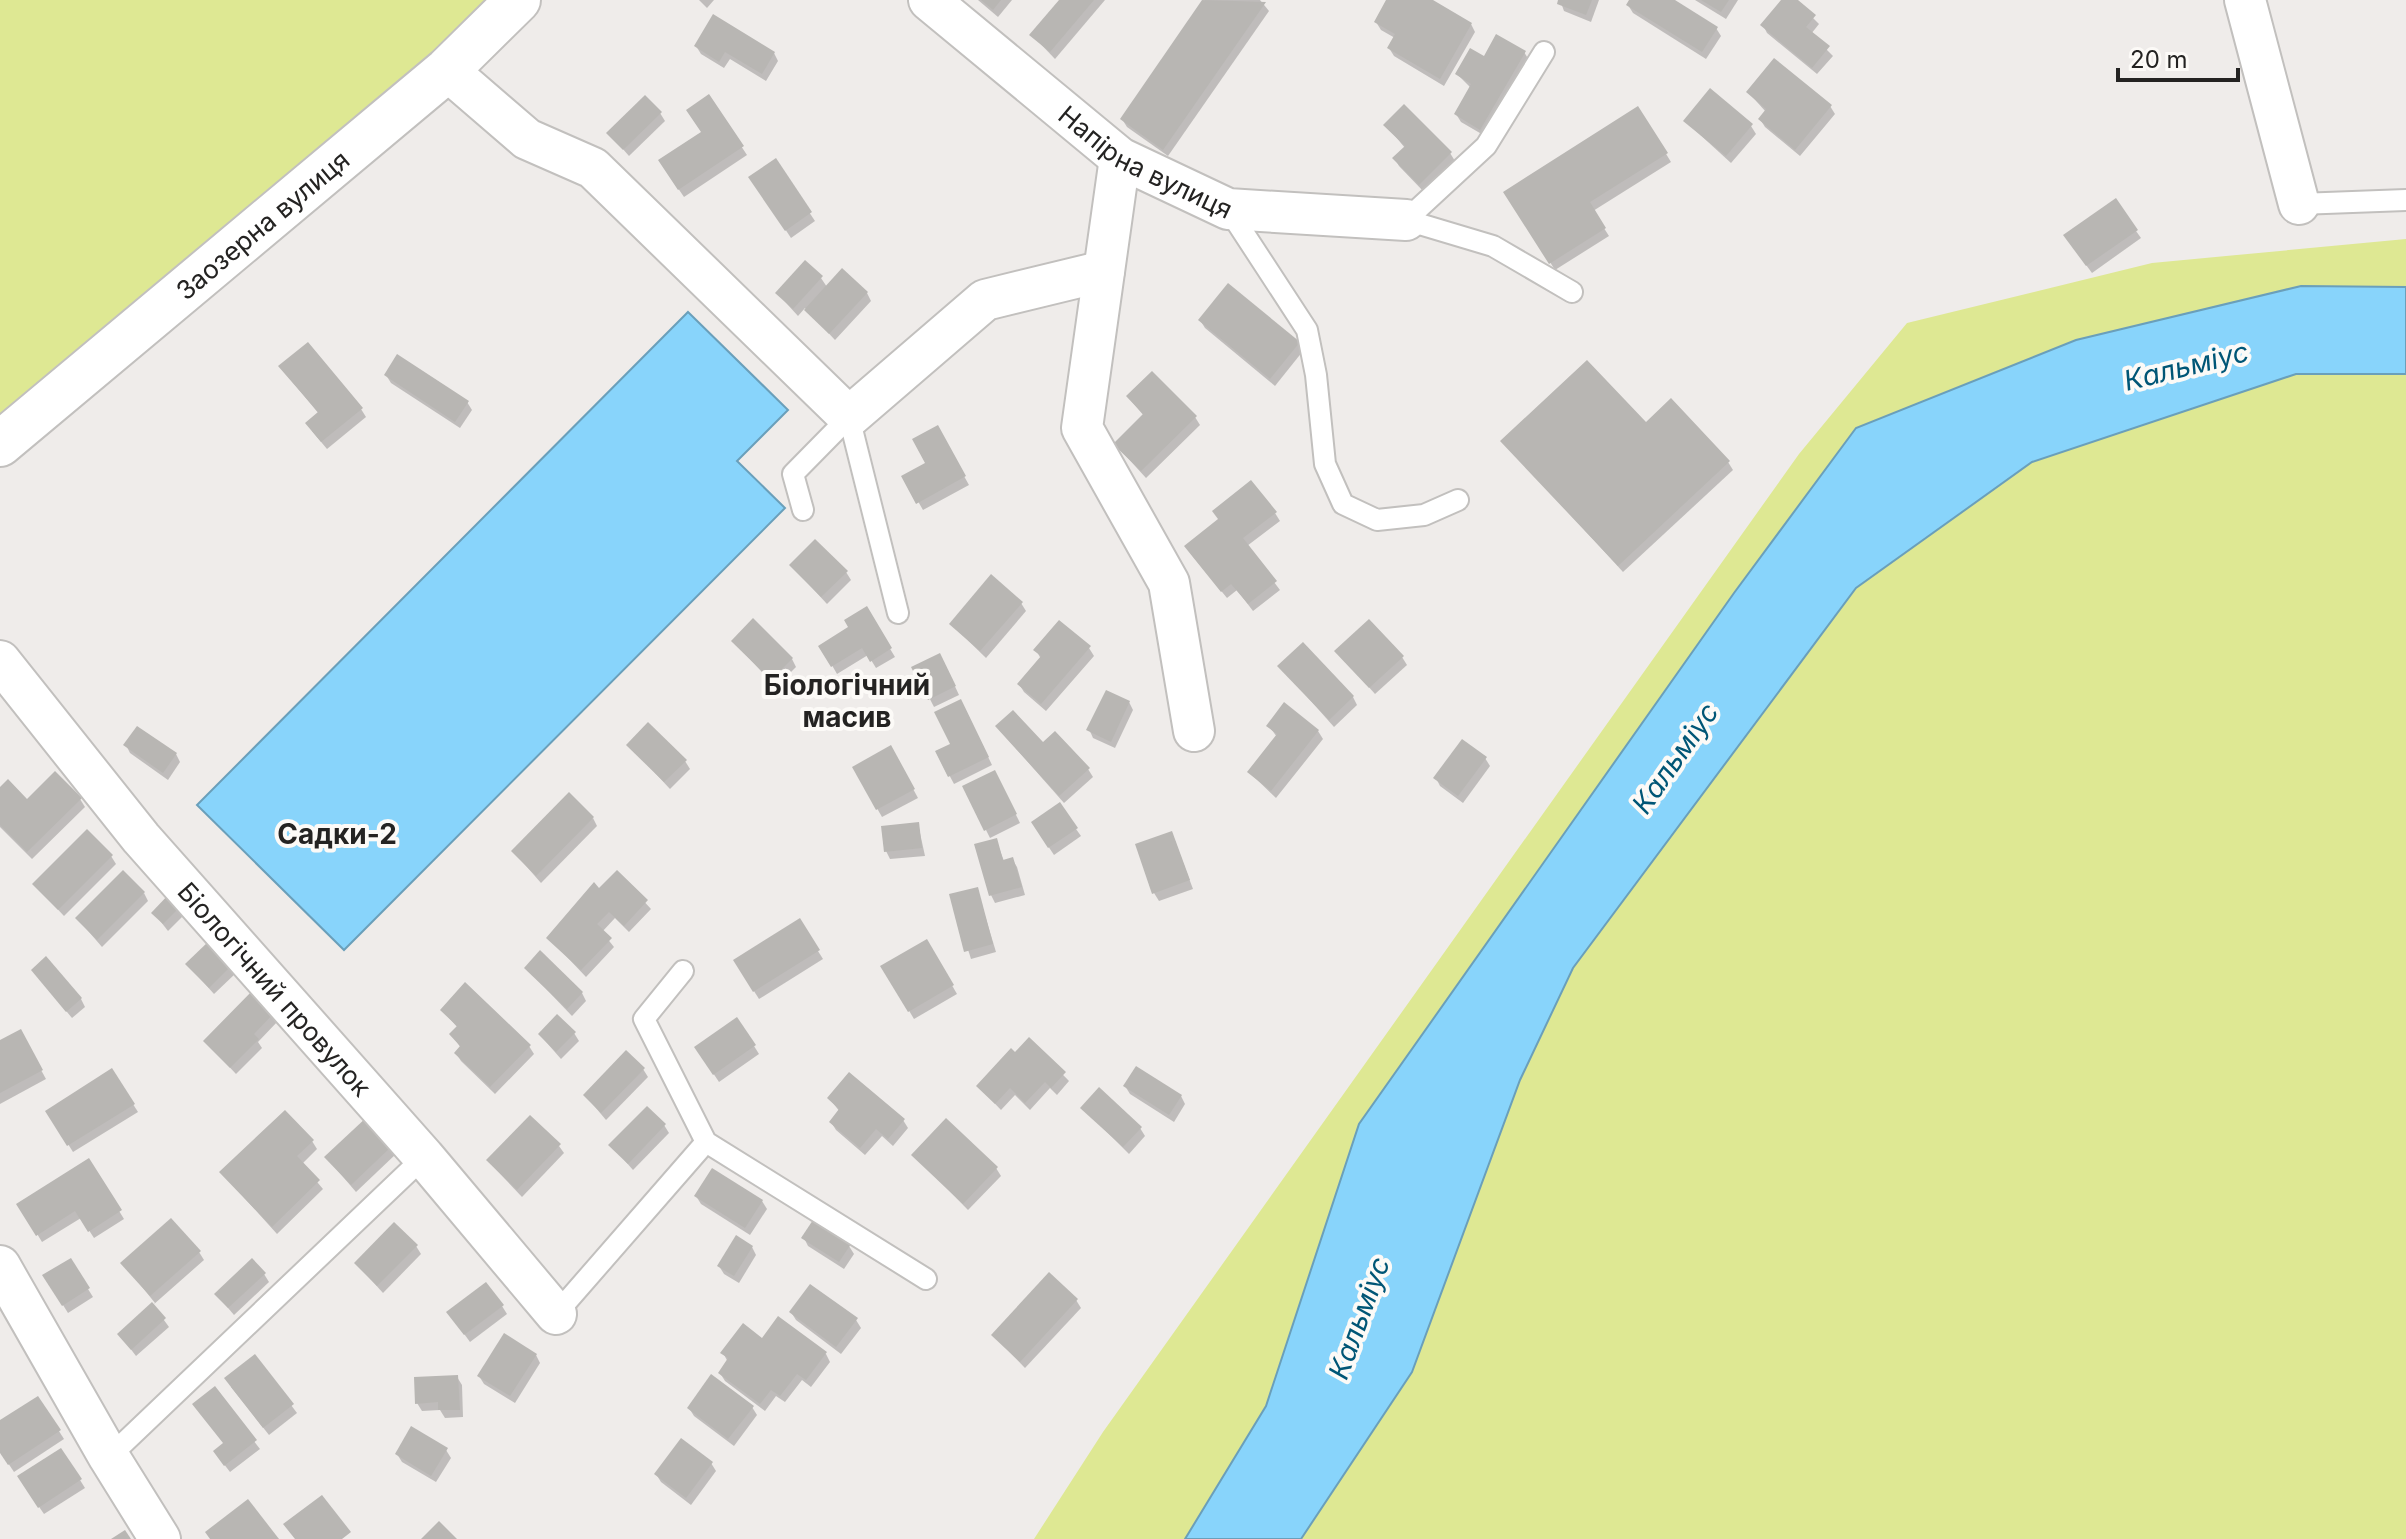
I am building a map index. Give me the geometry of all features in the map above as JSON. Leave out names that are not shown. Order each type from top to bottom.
[{"type":"street","name":"Заозерна вулиця","points":[[0,444],[447,70],[518,0]]},
{"type":"street","name":"Напірна вулиця","points":[[929,0],[1120,158],[1228,209],[1406,220]]},
{"type":"street","points":[[2245,0],[2299,204]]},
{"type":"street","points":[[447,70],[527,139],[593,168],[849,417],[985,300],[1104,271]]},
{"type":"street","points":[[1120,158],[1082,428],[1169,583],[1194,731]]},
{"type":"street","name":"Біологічний провулок","points":[[0,661],[141,838],[424,1157],[556,1314]]},
{"type":"street","points":[[0,1266],[109,1457],[160,1539]]},
{"type":"lane","points":[[1406,220],[1486,146],[1544,52]]},
{"type":"lane","points":[[2299,204],[2406,200]]},
{"type":"lane","points":[[1228,209],[1307,330],[1316,375],[1325,464],[1343,504],[1377,520],[1424,515],[1458,500]]},
{"type":"lane","points":[[1406,220],[1493,246],[1572,292]]},
{"type":"lane","points":[[803,510],[793,474],[849,417]]},
{"type":"lane","points":[[849,417],[898,613]]},
{"type":"lane","points":[[683,971],[644,1019],[706,1142],[926,1279]]},
{"type":"lane","points":[[556,1314],[706,1142]]},
{"type":"lane","points":[[109,1457],[424,1157]]},
{"type":"green space","points":[[0,0],[518,0],[0,444]]},
{"type":"green space","points":[[2406,239],[2406,287],[2301,286],[2076,340],[1856,428],[1359,1124],[1266,1406],[1185,1539],[1034,1539],[1103,1432],[1799,454],[1907,323],[2152,263]]},
{"type":"green space","points":[[2296,374],[2406,374],[2406,1539],[1301,1539],[1412,1372],[1520,1080],[1573,968],[1856,588],[2032,462]]},
{"type":"water","name":"Кальміус","points":[[2301,286],[2406,287],[2406,374],[2296,374],[2032,462],[1856,588],[1573,968],[1520,1080],[1412,1372],[1301,1539],[1185,1539],[1266,1406],[1359,1124],[1734,593],[1856,428],[2076,340]]},
{"type":"water","points":[[688,312],[788,410],[737,461],[785,508],[344,950],[197,805]]},
{"type":"building","points":[[981,0],[1001,0],[993,10]]},
{"type":"building","points":[[1059,0],[1094,0],[1050,52],[1029,35]]},
{"type":"building","points":[[1202,0],[1266,2],[1163,150],[1120,119]]},
{"type":"building","points":[[1386,0],[1433,0],[1472,23],[1440,79],[1387,48],[1395,34],[1374,22]]},
{"type":"building","points":[[1558,0],[1592,0],[1586,15],[1557,4]]},
{"type":"building","points":[[1629,0],[1675,0],[1718,27],[1702,52],[1626,5]]},
{"type":"building","points":[[1701,0],[1729,0],[1721,12]]},
{"type":"building","points":[[1781,0],[1798,0],[1816,15],[1806,27],[1830,46],[1812,68],[1760,25]]},
{"type":"building","points":[[713,14],[775,52],[762,74],[725,52],[719,62],[694,46]]},
{"type":"building","points":[[1496,34],[1526,51],[1480,130],[1454,114],[1471,84],[1455,74],[1470,48],[1484,56]]},
{"type":"building","points":[[1774,58],[1832,105],[1795,150],[1758,119],[1766,109],[1746,92]]},
{"type":"building","points":[[1710,88],[1753,124],[1726,156],[1683,121]]},
{"type":"building","points":[[709,94],[744,146],[678,190],[658,160],[701,132],[686,110]]},
{"type":"building","points":[[645,95],[662,112],[623,150],[606,133]]},
{"type":"building","points":[[1404,104],[1452,152],[1419,185],[1392,158],[1405,146],[1383,125]]},
{"type":"building","points":[[1638,106],[1668,153],[1590,202],[1606,228],[1549,264],[1503,192]]},
{"type":"building","points":[[776,158],[812,212],[785,231],[748,177]]},
{"type":"building","points":[[2116,198],[2138,230],[2086,266],[2063,235]]},
{"type":"building","points":[[805,260],[823,276],[793,309],[775,293]]},
{"type":"building","points":[[842,268],[868,292],[829,334],[804,310]]},
{"type":"building","points":[[1228,283],[1300,342],[1270,379],[1198,320]]},
{"type":"building","points":[[308,342],[363,408],[321,442],[305,423],[318,412],[278,366]]},
{"type":"building","points":[[397,354],[469,401],[455,422],[384,375]]},
{"type":"building","points":[[1587,360],[1646,422],[1671,398],[1730,461],[1618,566],[1500,441]]},
{"type":"building","points":[[1152,371],[1197,416],[1141,471],[1113,444],[1143,414],[1126,396]]},
{"type":"building","points":[[938,425],[966,476],[916,504],[901,476],[925,463],[912,439]]},
{"type":"building","points":[[1251,480],[1277,512],[1243,538],[1277,581],[1248,604],[1231,584],[1221,592],[1184,546],[1218,519],[1212,511]]},
{"type":"building","points":[[815,539],[848,571],[821,597],[789,565]]},
{"type":"building","points":[[991,574],[1023,602],[980,651],[949,624]]},
{"type":"building","points":[[867,606],[892,648],[870,662],[862,648],[831,667],[818,646],[848,627],[844,620]]},
{"type":"building","points":[[753,618],[793,658],[771,680],[731,641]]},
{"type":"building","points":[[1369,619],[1404,656],[1369,688],[1334,651]]},
{"type":"building","points":[[1059,620],[1091,646],[1041,704],[1017,684],[1041,656],[1033,650]]},
{"type":"building","points":[[1303,642],[1354,696],[1329,720],[1277,666]]},
{"type":"building","points":[[940,653],[956,686],[928,700],[911,667]]},
{"type":"building","points":[[1106,690],[1130,701],[1111,742],[1086,730]]},
{"type":"building","points":[[961,699],[989,757],[948,777],[935,751],[950,744],[934,712]]},
{"type":"building","points":[[1284,702],[1319,730],[1271,791],[1247,772],[1277,734],[1266,726]]},
{"type":"building","points":[[1013,710],[1043,742],[1055,731],[1090,768],[1059,796],[995,726]]},
{"type":"building","points":[[648,722],[687,760],[664,782],[626,745]]},
{"type":"building","points":[[137,726],[177,753],[163,773],[123,745]]},
{"type":"building","points":[[1462,739],[1487,757],[1458,796],[1433,778]]},
{"type":"building","points":[[891,745],[915,789],[876,810],[852,767]]},
{"type":"building","points":[[995,770],[1017,814],[984,831],[962,786]]},
{"type":"building","points":[[55,771],[82,798],[27,852],[0,825],[0,787],[8,779],[27,799]]},
{"type":"building","points":[[569,792],[594,817],[536,876],[511,851]]},
{"type":"building","points":[[1060,802],[1078,828],[1048,848],[1031,822]]},
{"type":"building","points":[[919,822],[922,848],[884,852],[881,826]]},
{"type":"building","points":[[87,829],[113,855],[58,910],[32,884]]},
{"type":"building","points":[[1172,831],[1190,880],[1152,894],[1135,844]]},
{"type":"building","points":[[997,838],[1003,860],[1013,857],[1022,887],[989,896],[974,844]]},
{"type":"building","points":[[123,870],[145,892],[97,940],[75,918]]},
{"type":"building","points":[[617,870],[648,900],[624,926],[609,912],[597,924],[612,938],[581,970],[546,938],[594,882],[599,888]]},
{"type":"building","points":[[978,887],[993,944],[964,952],[949,894]]},
{"type":"building","points":[[171,892],[183,904],[163,924],[151,913]]},
{"type":"building","points":[[800,918],[820,950],[753,992],[733,960]]},
{"type":"building","points":[[927,939],[954,985],[908,1012],[880,966]]},
{"type":"building","points":[[209,941],[233,964],[209,988],[185,964]]},
{"type":"building","points":[[540,950],[583,992],[567,1009],[524,968]]},
{"type":"building","points":[[46,956],[82,998],[66,1012],[31,970]]},
{"type":"building","points":[[465,982],[531,1045],[490,1087],[454,1053],[460,1046],[449,1034],[457,1026],[440,1010]]},
{"type":"building","points":[[253,990],[275,1012],[254,1034],[259,1039],[230,1068],[203,1041]]},
{"type":"building","points":[[557,1014],[576,1032],[556,1052],[538,1034]]},
{"type":"building","points":[[737,1017],[756,1045],[713,1075],[694,1047]]},
{"type":"building","points":[[21,1029],[43,1070],[0,1093],[0,1040]]},
{"type":"building","points":[[1029,1037],[1066,1072],[1051,1088],[1045,1082],[1025,1103],[1010,1088],[995,1104],[976,1086],[1011,1048],[1015,1052]]},
{"type":"building","points":[[626,1050],[645,1068],[601,1113],[583,1095]]},
{"type":"building","points":[[1136,1066],[1182,1095],[1169,1115],[1123,1086]]},
{"type":"building","points":[[112,1068],[135,1104],[67,1146],[45,1111]]},
{"type":"building","points":[[849,1072],[905,1119],[888,1139],[876,1129],[860,1148],[829,1122],[839,1109],[827,1098]]},
{"type":"building","points":[[1099,1087],[1142,1127],[1123,1147],[1080,1108]]},
{"type":"building","points":[[647,1106],[666,1124],[628,1164],[608,1145]]},
{"type":"building","points":[[285,1110],[314,1140],[297,1156],[320,1180],[272,1227],[219,1172]]},
{"type":"building","points":[[530,1115],[561,1144],[517,1190],[486,1160]]},
{"type":"building","points":[[368,1116],[394,1144],[351,1185],[324,1157]]},
{"type":"building","points":[[946,1118],[998,1167],[963,1204],[911,1155]]},
{"type":"building","points":[[89,1158],[122,1210],[88,1232],[75,1211],[36,1236],[16,1204]]},
{"type":"building","points":[[712,1168],[763,1200],[745,1228],[694,1196]]},
{"type":"building","points":[[171,1218],[201,1251],[150,1296],[120,1263]]},
{"type":"building","points":[[813,1220],[851,1244],[839,1262],[801,1238]]},
{"type":"building","points":[[394,1222],[418,1245],[377,1286],[354,1263]]},
{"type":"building","points":[[736,1235],[753,1246],[734,1276],[717,1266]]},
{"type":"building","points":[[71,1258],[90,1288],[62,1306],[42,1275]]},
{"type":"building","points":[[252,1258],[266,1273],[228,1308],[214,1294]]},
{"type":"building","points":[[1049,1272],[1078,1299],[1020,1362],[991,1335]]},
{"type":"building","points":[[486,1282],[504,1305],[464,1335],[446,1312]]},
{"type":"building","points":[[810,1284],[858,1318],[836,1347],[789,1312]]},
{"type":"building","points":[[152,1302],[166,1318],[131,1350],[117,1334]]},
{"type":"building","points":[[778,1316],[827,1352],[806,1380],[797,1374],[780,1396],[771,1390],[760,1404],[718,1373],[728,1358],[720,1353],[743,1323],[762,1338]]},
{"type":"building","points":[[504,1333],[537,1354],[510,1396],[477,1376]]},
{"type":"building","points":[[255,1354],[294,1404],[263,1428],[224,1378]]},
{"type":"building","points":[[711,1374],[754,1406],[728,1439],[687,1408]]},
{"type":"building","points":[[458,1375],[460,1410],[438,1410],[438,1402],[415,1404],[414,1377]]},
{"type":"building","points":[[215,1386],[257,1440],[224,1466],[213,1451],[223,1443],[192,1404]]},
{"type":"building","points":[[38,1396],[61,1430],[8,1465],[0,1453],[0,1420]]},
{"type":"building","points":[[411,1426],[448,1448],[431,1476],[395,1454]]},
{"type":"building","points":[[681,1438],[713,1462],[686,1498],[654,1474]]},
{"type":"building","points":[[61,1448],[82,1479],[38,1508],[17,1476]]},
{"type":"building","points":[[322,1495],[351,1532],[342,1539],[295,1539],[283,1524]]},
{"type":"building","points":[[248,1499],[279,1539],[210,1539],[205,1532]]},
{"type":"building","points":[[439,1521],[457,1539],[421,1539]]},
{"type":"building","points":[[125,1530],[131,1539],[111,1539]]},
{"type":"district","name":"Біологічний масив","points":[[847,701]]},
{"type":"district","name":"Садки-2","points":[[337,834]]}]
